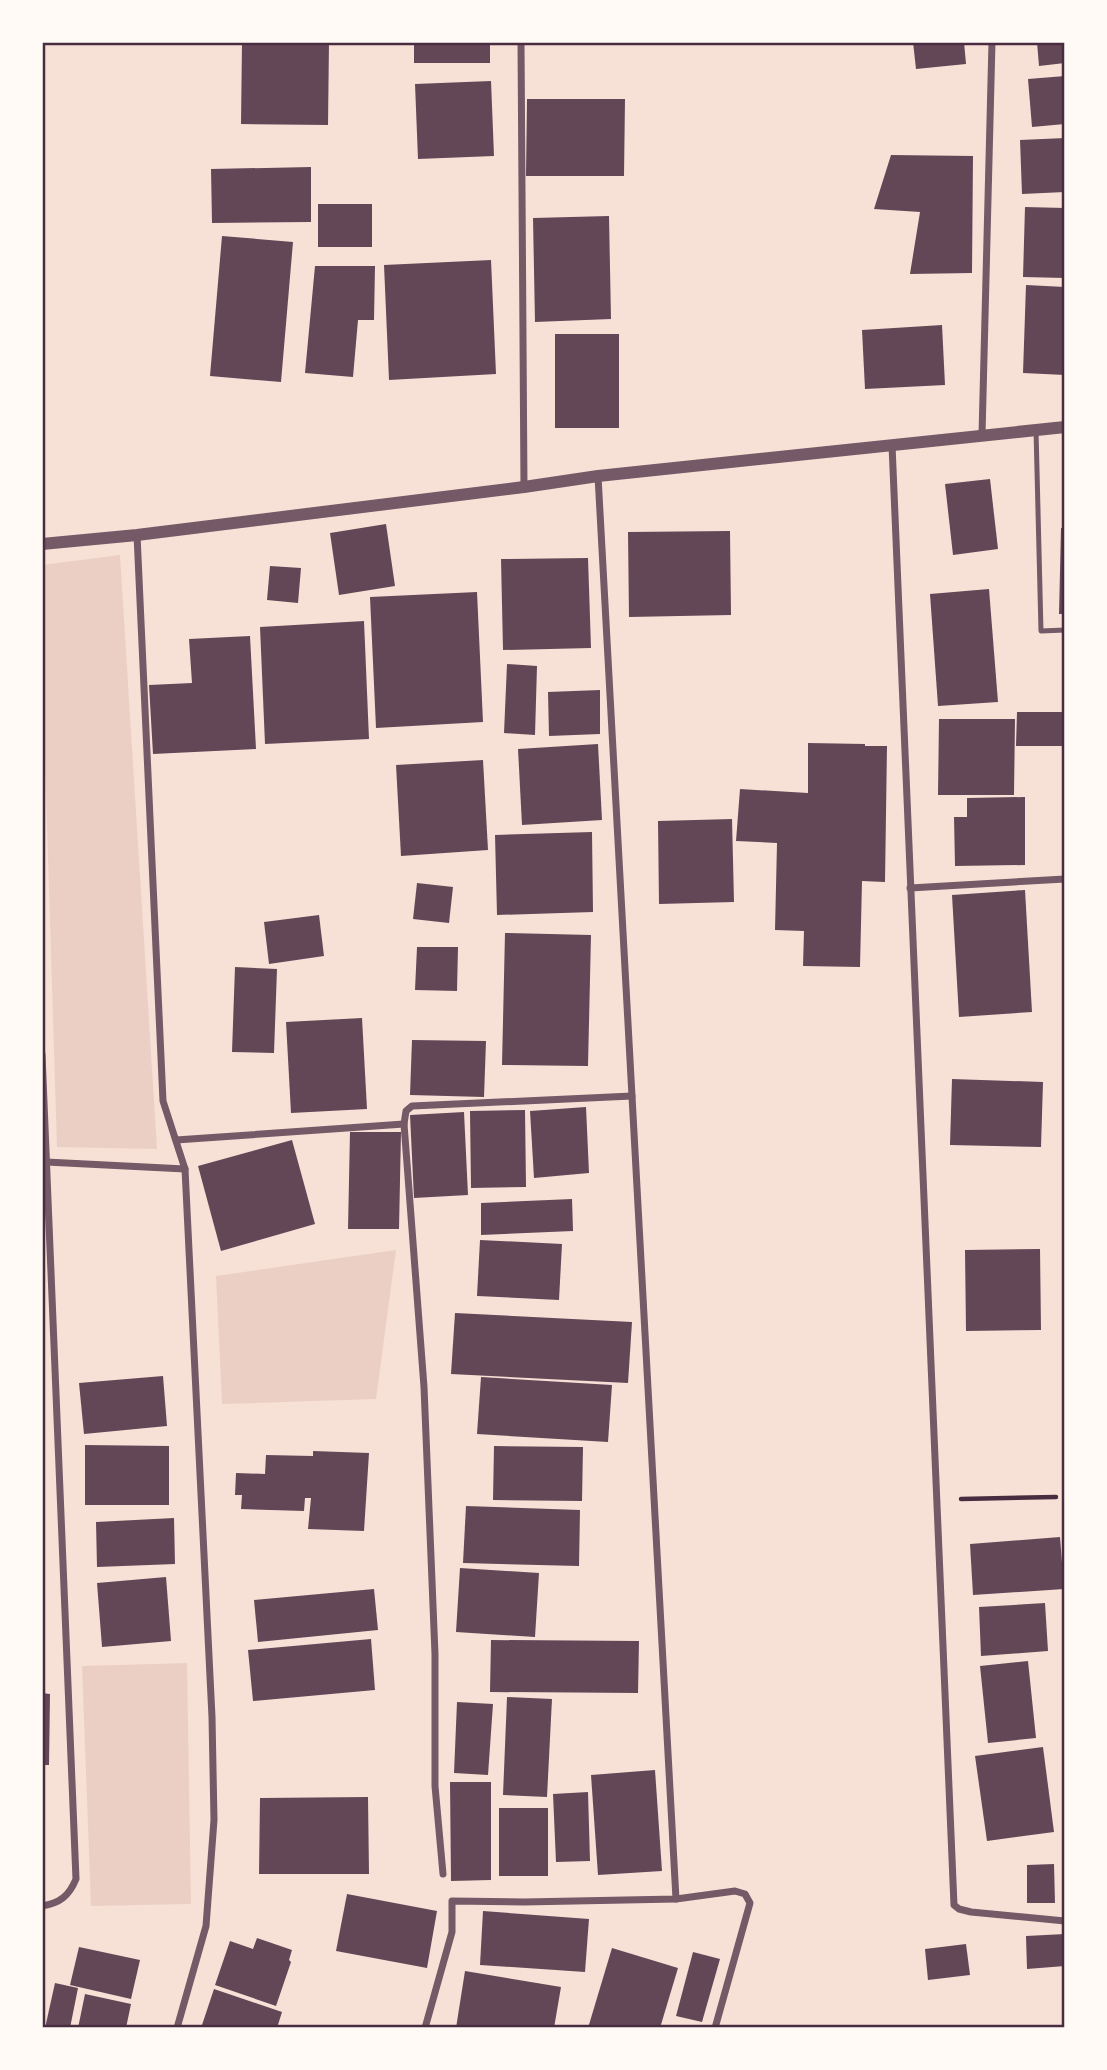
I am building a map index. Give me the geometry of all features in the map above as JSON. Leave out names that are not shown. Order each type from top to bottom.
[{"type":"street","points":[[521,42],[524,487]]},
{"type":"street","points":[[982,435],[992,42]]},
{"type":"street","points":[[42,544],[137,535],[598,476],[1065,427]]},
{"type":"street","points":[[892,445],[954,1905],[971,1912],[1065,1921]]},
{"type":"street","points":[[598,476],[676,1899]]},
{"type":"street","points":[[137,535],[163,1101],[185,1169],[212,1717],[214,1820],[206,1926],[177,2028]]},
{"type":"street","points":[[910,888],[1065,879]]},
{"type":"street","points":[[42,1054],[76,1879],[70,1893],[52,1904],[42,1906]]},
{"type":"street","points":[[443,1874],[435,1786],[435,1654],[424,1387],[404,1124],[406,1111],[412,1106],[632,1096]]},
{"type":"street","points":[[176,1140],[404,1124]]},
{"type":"street","points":[[47,1162],[185,1169]]},
{"type":"street","points":[[425,2028],[452,1932],[452,1901],[676,1899],[735,1891],[746,1894],[751,1903],[715,2028]]},
{"type":"lane","points":[[1036,430],[1041,631],[1065,630]]},
{"type":"path","points":[[936,1500],[1056,1497]]},
{"type":"shaded area","points":[[120,555],[157,1149],[57,1147],[42,664],[42,565]]},
{"type":"shaded area","points":[[396,1250],[376,1399],[222,1404],[216,1276]]},
{"type":"shaded area","points":[[187,1663],[191,1904],[91,1906],[82,1666]]},
{"type":"building","points":[[242,42],[329,42],[328,125],[241,124]]},
{"type":"building","points":[[414,42],[490,42],[490,63],[414,63]]},
{"type":"building","points":[[913,42],[964,42],[966,64],[916,69]]},
{"type":"building","points":[[1037,42],[1065,42],[1065,63],[1039,66]]},
{"type":"building","points":[[1065,76],[1065,124],[1032,127],[1028,79]]},
{"type":"building","points":[[491,81],[494,156],[418,159],[415,84]]},
{"type":"building","points":[[527,99],[625,99],[624,176],[526,176]]},
{"type":"building","points":[[1065,138],[1065,192],[1022,194],[1020,140]]},
{"type":"building","points":[[891,155],[973,156],[972,273],[910,274],[920,212],[874,209]]},
{"type":"building","points":[[311,167],[311,222],[212,223],[211,169]]},
{"type":"building","points":[[318,204],[372,204],[372,247],[318,247]]},
{"type":"building","points":[[1025,207],[1065,208],[1065,278],[1023,277]]},
{"type":"building","points":[[609,216],[611,319],[535,322],[533,218]]},
{"type":"building","points":[[222,236],[293,242],[281,382],[210,376]]},
{"type":"building","points":[[491,260],[496,374],[389,380],[384,265]]},
{"type":"building","points":[[315,266],[375,266],[374,320],[358,320],[353,377],[305,373]]},
{"type":"building","points":[[1026,285],[1065,287],[1065,375],[1023,373]]},
{"type":"building","points":[[942,325],[945,385],[865,389],[862,330]]},
{"type":"building","points":[[555,334],[619,334],[619,428],[555,428]]},
{"type":"building","points":[[990,479],[998,549],[953,555],[945,484]]},
{"type":"building","points":[[386,524],[395,586],[339,595],[330,533]]},
{"type":"building","points":[[1061,528],[1065,528],[1065,614],[1059,614]]},
{"type":"building","points":[[730,531],[731,615],[629,617],[628,532]]},
{"type":"building","points":[[588,558],[591,648],[503,650],[501,559]]},
{"type":"building","points":[[270,566],[301,568],[298,603],[267,600]]},
{"type":"building","points":[[989,589],[998,702],[938,706],[930,594]]},
{"type":"building","points":[[477,592],[483,722],[376,728],[370,597]]},
{"type":"building","points":[[364,621],[369,739],[265,744],[260,627]]},
{"type":"building","points":[[250,636],[256,749],[153,754],[149,685],[192,683],[189,639]]},
{"type":"building","points":[[507,664],[537,666],[535,735],[504,733]]},
{"type":"building","points":[[600,690],[600,734],[549,736],[548,692]]},
{"type":"building","points":[[1017,712],[1065,712],[1065,746],[1016,746]]},
{"type":"building","points":[[939,719],[1015,719],[1014,795],[938,795]]},
{"type":"building","points":[[808,743],[887,746],[885,882],[862,881],[860,967],[803,966],[804,931],[775,930],[777,843],[736,841],[740,789],[808,793]]},
{"type":"building","points":[[598,744],[602,820],[522,825],[518,749]]},
{"type":"building","points":[[483,760],[488,850],[401,856],[396,765]]},
{"type":"building","points":[[1025,797],[1025,865],[955,866],[954,817],[967,817],[967,798]]},
{"type":"building","points":[[732,819],[734,902],[659,904],[658,821]]},
{"type":"building","points":[[592,832],[593,912],[497,915],[495,835]]},
{"type":"building","points":[[417,883],[453,887],[449,923],[413,919]]},
{"type":"building","points":[[1025,890],[1032,1012],[959,1017],[952,895]]},
{"type":"building","points":[[319,915],[324,956],[269,964],[264,922]]},
{"type":"building","points":[[505,933],[591,935],[588,1066],[502,1065]]},
{"type":"building","points":[[417,947],[458,947],[457,991],[415,990]]},
{"type":"building","points":[[235,967],[277,969],[274,1053],[232,1052]]},
{"type":"building","points":[[362,1018],[367,1109],[291,1113],[286,1022]]},
{"type":"building","points":[[412,1040],[486,1041],[484,1097],[410,1095]]},
{"type":"building","points":[[952,1079],[1043,1082],[1041,1147],[950,1145]]},
{"type":"building","points":[[586,1107],[589,1173],[534,1178],[530,1111]]},
{"type":"building","points":[[525,1110],[526,1187],[471,1188],[470,1111]]},
{"type":"building","points":[[464,1112],[468,1195],[414,1198],[410,1115]]},
{"type":"building","points":[[350,1132],[401,1132],[399,1229],[348,1229]]},
{"type":"building","points":[[292,1140],[315,1224],[221,1251],[198,1166]]},
{"type":"building","points":[[572,1199],[573,1231],[481,1235],[481,1203]]},
{"type":"building","points":[[480,1240],[562,1244],[559,1300],[477,1296]]},
{"type":"building","points":[[1040,1249],[1041,1330],[966,1331],[965,1250]]},
{"type":"building","points":[[455,1313],[632,1322],[628,1383],[451,1374]]},
{"type":"building","points":[[163,1376],[167,1426],[84,1434],[79,1383]]},
{"type":"building","points":[[481,1377],[612,1385],[608,1442],[477,1434]]},
{"type":"building","points":[[85,1445],[169,1446],[169,1505],[85,1505]]},
{"type":"building","points":[[494,1446],[583,1447],[582,1501],[493,1500]]},
{"type":"building","points":[[313,1451],[369,1453],[364,1531],[308,1529],[311,1498],[305,1498],[304,1511],[241,1509],[242,1495],[235,1495],[236,1473],[265,1474],[266,1455],[313,1456]]},
{"type":"building","points":[[466,1506],[580,1510],[579,1566],[463,1563]]},
{"type":"building","points":[[174,1518],[175,1564],[97,1567],[96,1522]]},
{"type":"building","points":[[1060,1537],[1064,1589],[973,1595],[970,1544]]},
{"type":"building","points":[[460,1568],[539,1573],[535,1637],[456,1632]]},
{"type":"building","points":[[166,1577],[171,1641],[102,1647],[97,1583]]},
{"type":"building","points":[[374,1589],[378,1630],[258,1642],[254,1600]]},
{"type":"building","points":[[1045,1603],[1048,1651],[981,1656],[979,1607]]},
{"type":"building","points":[[371,1639],[375,1690],[253,1701],[248,1650]]},
{"type":"building","points":[[491,1640],[639,1641],[638,1693],[490,1692]]},
{"type":"building","points":[[1028,1661],[1036,1738],[988,1743],[980,1666]]},
{"type":"building","points":[[42,1693],[50,1694],[49,1765],[42,1765]]},
{"type":"building","points":[[507,1697],[552,1699],[547,1797],[503,1795]]},
{"type":"building","points":[[457,1702],[493,1704],[488,1775],[454,1773]]},
{"type":"building","points":[[1043,1747],[1054,1832],[987,1841],[975,1756]]},
{"type":"building","points":[[655,1770],[662,1871],[598,1875],[591,1775]]},
{"type":"building","points":[[450,1782],[491,1782],[491,1880],[451,1881]]},
{"type":"building","points":[[588,1792],[590,1861],[556,1862],[553,1794]]},
{"type":"building","points":[[368,1797],[369,1874],[259,1874],[260,1798]]},
{"type":"building","points":[[499,1808],[548,1808],[548,1876],[499,1876]]},
{"type":"building","points":[[1054,1864],[1055,1903],[1027,1903],[1027,1865]]},
{"type":"building","points":[[347,1894],[437,1911],[427,1968],[336,1951]]},
{"type":"building","points":[[483,1911],[589,1919],[585,1972],[480,1965]]},
{"type":"building","points":[[1065,1934],[1065,1966],[1027,1969],[1026,1936]]},
{"type":"building","points":[[257,1938],[292,1950],[289,1960],[291,1962],[276,2006],[215,1985],[230,1941],[253,1949]]},
{"type":"building","points":[[966,1944],[970,1975],[928,1980],[925,1949]]},
{"type":"building","points":[[79,1947],[140,1960],[131,1999],[70,1985]]},
{"type":"building","points":[[612,1948],[678,1968],[660,2028],[588,2028]]},
{"type":"building","points":[[693,1952],[720,1959],[702,2022],[676,2016]]},
{"type":"building","points":[[465,1971],[561,1987],[554,2028],[456,2028]]},
{"type":"building","points":[[55,1983],[78,1988],[70,2028],[45,2028]]},
{"type":"building","points":[[214,1989],[282,2012],[277,2028],[201,2028]]},
{"type":"building","points":[[85,1994],[131,2004],[126,2028],[78,2028]]}]
